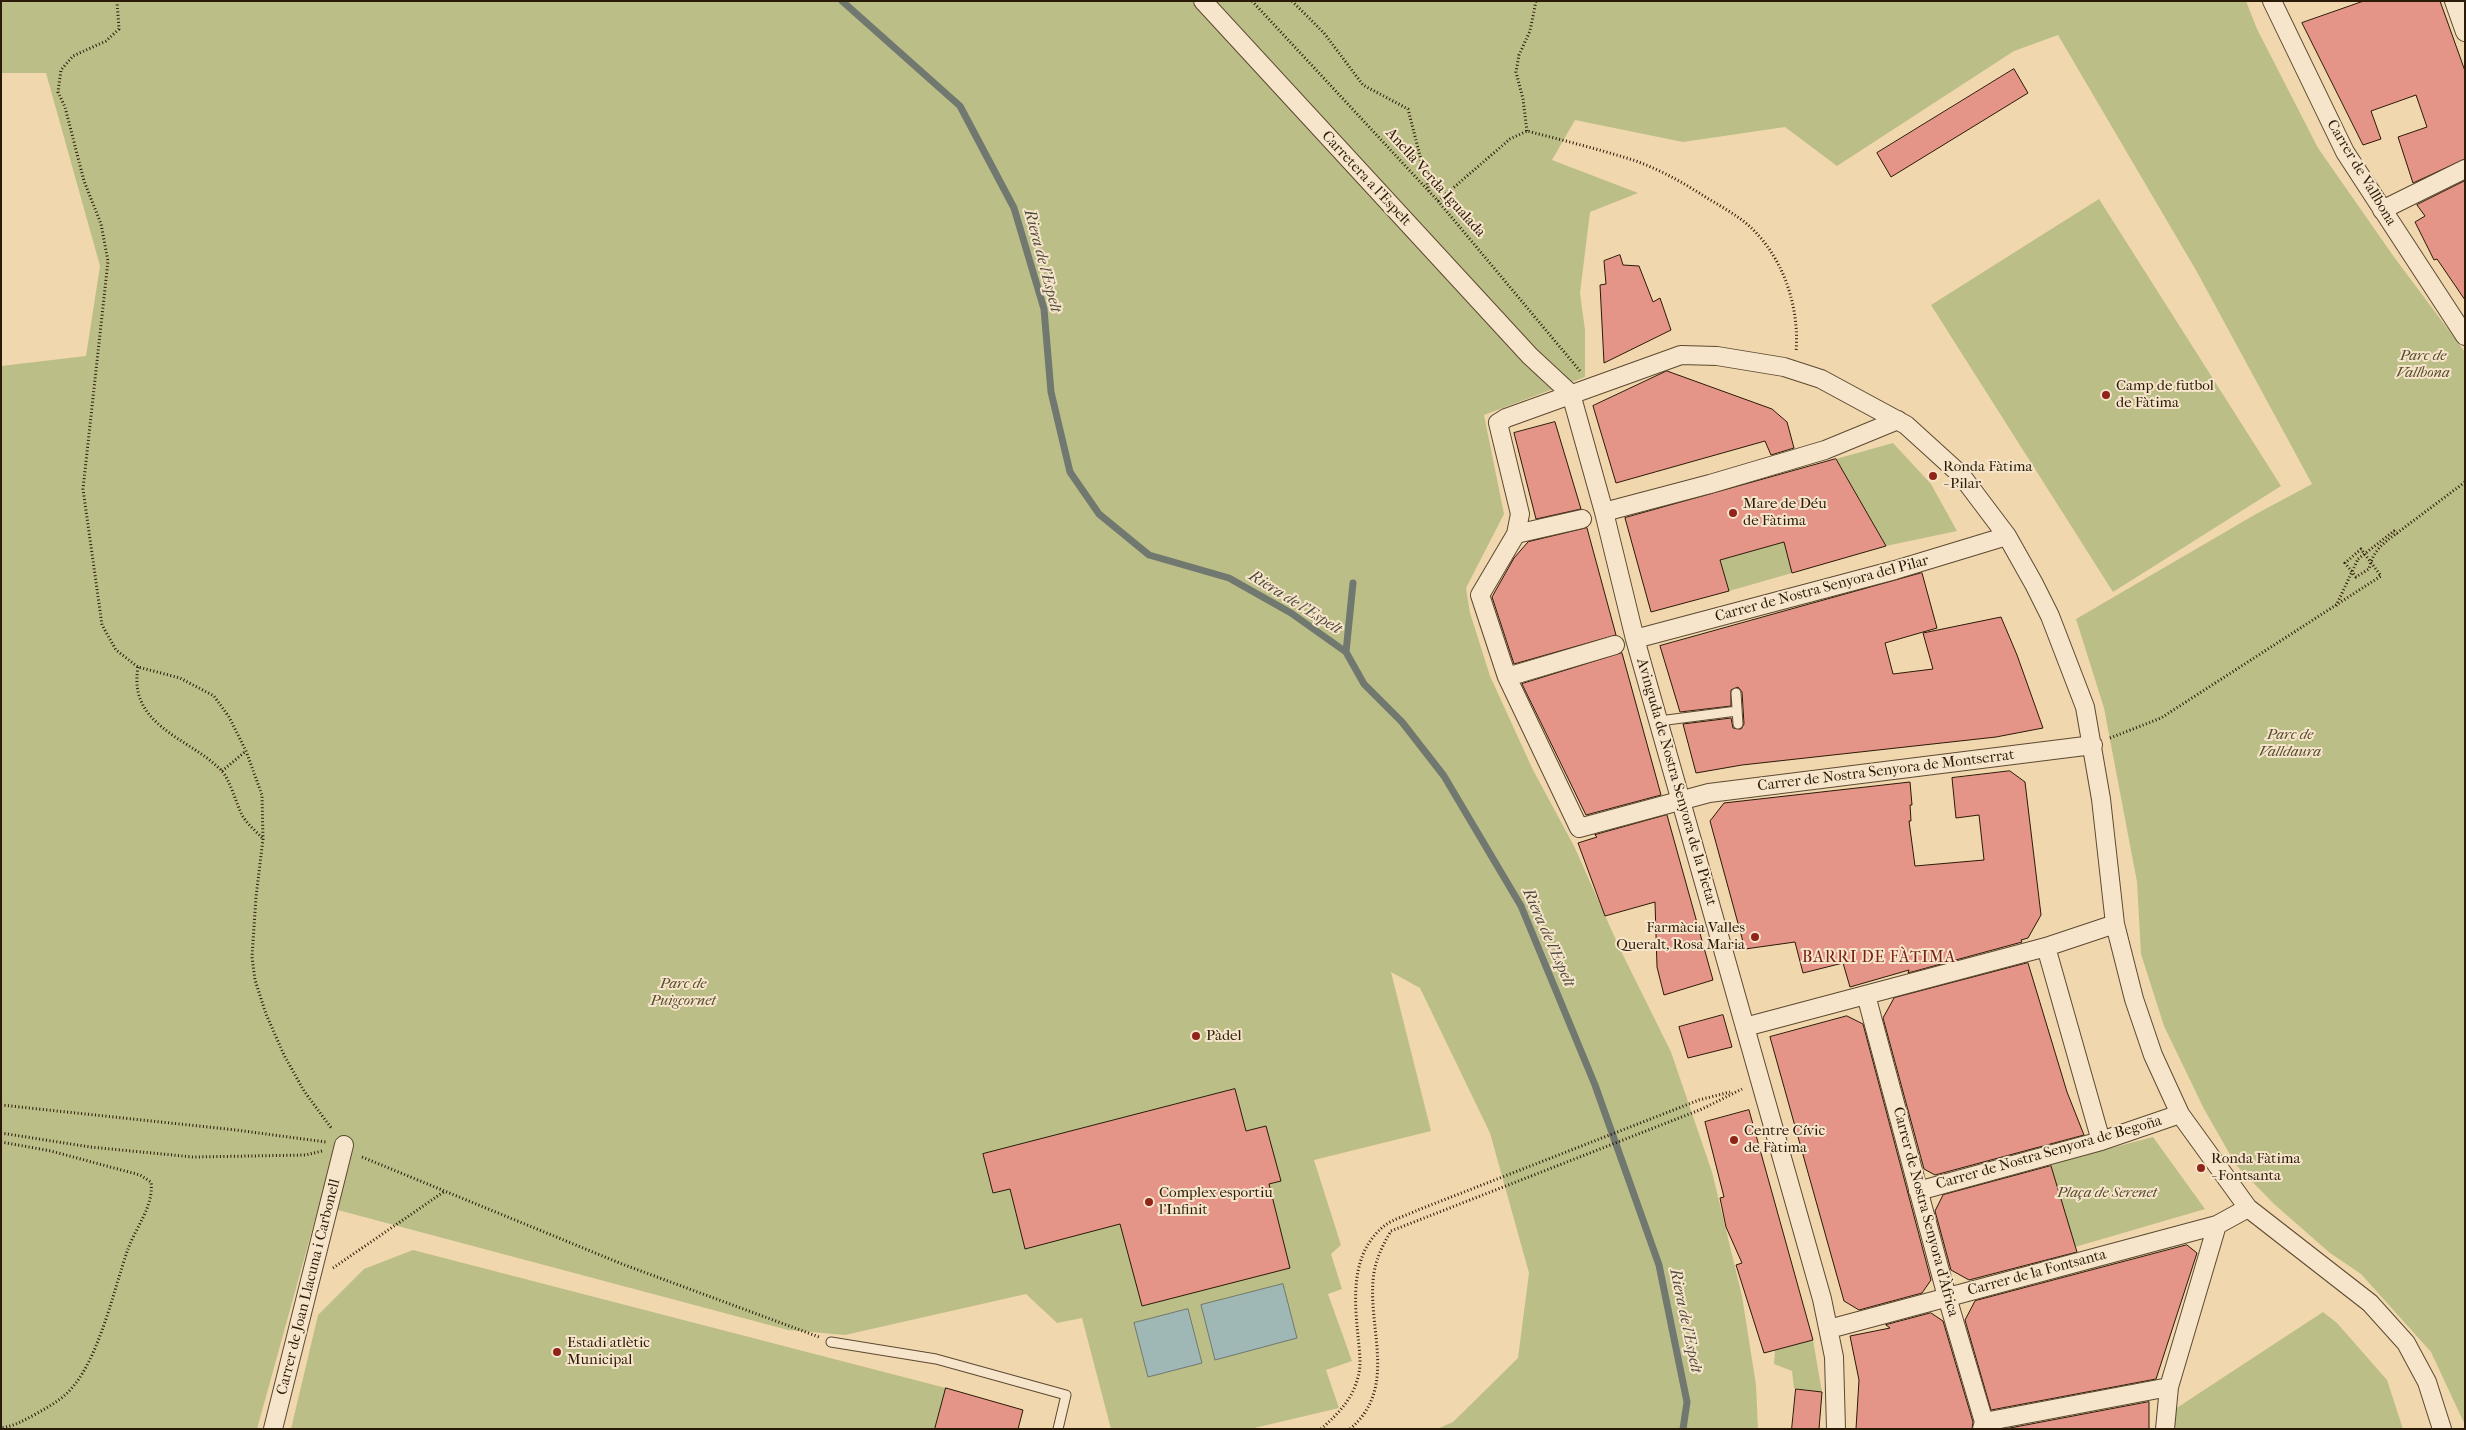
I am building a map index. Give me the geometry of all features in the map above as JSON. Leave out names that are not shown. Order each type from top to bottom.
[{"type":"street","name":"Carretera a l'Espelt","points":[[1203,1],[1530,356],[1571,394]]},
{"type":"street","name":"Carrer de Vallbona","points":[[2272,1],[2345,152],[2465,336]]},
{"type":"street","points":[[2454,1],[2465,32]]},
{"type":"street","points":[[2382,210],[2465,169]]},
{"type":"street","points":[[1615,644],[1506,677],[1480,595],[1516,534],[1520,514],[1498,424],[1506,418],[1680,355],[1717,356],[1791,369],[1821,379],[1906,424],[1961,475],[2007,536],[2050,616],[2085,707],[2093,745],[2109,860],[2114,924],[2134,999],[2153,1055],[2180,1114],[2248,1208],[2370,1303],[2406,1343],[2427,1382],[2442,1429]]},
{"type":"street","name":"Avinguda de Nostra Senyora de la Pietat","points":[[1571,394],[1604,512],[1635,639],[1762,1083],[1829,1329],[1834,1357],[1836,1429]]},
{"type":"street","points":[[1604,512],[1710,484],[1825,450],[1898,420]]},
{"type":"street","points":[[1516,534],[1582,519]]},
{"type":"street","name":"Carrer de Nostra Senyora del Pilar","points":[[1635,639],[1895,570],[2007,536]]},
{"type":"street","name":"Carrer de Nostra Senyora de Montserrat","points":[[1506,677],[1578,828],[1709,793],[2093,745]]},
{"type":"street","points":[[1745,1027],[2046,947],[2114,924]]},
{"type":"street","points":[[2046,947],[2101,1141]]},
{"type":"street","name":"Carrer de Nostra Senyora d'Àfrica","points":[[1866,995],[1983,1426]]},
{"type":"street","name":"Carrer de Nostra Senyora de Begoña","points":[[1918,1191],[2101,1141],[2180,1114]]},
{"type":"street","name":"Carrer de Joan Llacuna i Carbonell","points":[[273,1429],[344,1145]]},
{"type":"street","name":"Carrer de la Fontsanta","points":[[1829,1329],[2216,1225],[2248,1208]]},
{"type":"street","points":[[2165,1429],[2169,1387],[2216,1225]]},
{"type":"street","points":[[1983,1426],[2169,1387]]},
{"type":"lane","points":[[1736,692],[1738,724]]},
{"type":"lane","points":[[1660,721],[1737,711]]},
{"type":"lane","points":[[831,1342],[936,1359],[1066,1395],[1058,1429]]},
{"type":"path","points":[[117,1],[119,29],[106,41],[73,56],[61,70],[58,92],[64,107],[84,181],[101,224],[108,261],[83,489],[102,625],[116,650],[138,668],[180,678],[214,696],[230,716],[246,751],[262,795],[263,839],[256,897],[252,957],[255,980],[266,1014],[284,1055],[304,1091],[344,1145],[362,1157],[622,1264],[831,1342]]},
{"type":"path","name":"Anella Verda Igualada","points":[[1252,1],[1438,201],[1585,377],[1595,385]]},
{"type":"path","points":[[1292,1],[1324,33],[1363,85],[1408,109],[1429,192]]},
{"type":"path","points":[[1527,131],[1523,99],[1516,72],[1519,55],[1530,31],[1536,1]]},
{"type":"path","points":[[1438,201],[1510,139],[1527,131],[1634,160],[1680,180],[1743,221],[1763,241],[1780,267],[1792,300],[1798,333],[1791,369]]},
{"type":"path","points":[[2093,745],[2161,718],[2381,576],[2371,562],[2366,555],[2361,549],[2345,563],[2356,577],[2369,568],[2370,562],[2372,555],[2379,546],[2465,482]]},
{"type":"path","points":[[2336,606],[2358,558],[2394,531],[2397,534]]},
{"type":"path","points":[[138,668],[135,684],[144,709],[169,734],[222,771],[243,818],[263,839]]},
{"type":"path","points":[[222,771],[246,751]]},
{"type":"path","points":[[1320,1429],[1335,1416],[1351,1395],[1359,1376],[1360,1356],[1355,1309],[1360,1258],[1371,1238],[1385,1225],[1418,1210],[1699,1100],[1762,1083]]},
{"type":"path","points":[[1350,1429],[1356,1424],[1375,1393],[1379,1368],[1373,1305],[1373,1280],[1376,1261],[1392,1231],[1702,1109],[1737,1090]]},
{"type":"path","points":[[1,1105],[236,1130],[344,1145]]},
{"type":"path","points":[[1,1133],[90,1147],[193,1157],[306,1155],[344,1145]]},
{"type":"path","points":[[1,1142],[51,1151],[140,1175],[151,1182],[152,1191],[150,1201],[130,1244],[106,1318],[84,1371],[66,1395],[57,1402],[23,1422],[1,1428]]},
{"type":"path","points":[[309,1287],[364,1245],[446,1190]]},
{"type":"green space","points":[[1,1],[2246,1],[2257,29],[2318,148],[2394,257],[2465,352],[2465,1425],[2431,1352],[2361,1274],[2330,1253],[2274,1204],[2236,1165],[2204,1109],[2164,1026],[2141,954],[2137,882],[2104,708],[2076,619],[2256,514],[2312,484],[2197,272],[2058,35],[2014,51],[1837,166],[1785,127],[1683,142],[1575,120],[1552,160],[1638,193],[1590,212],[1580,293],[1585,330],[1585,377],[1484,415],[1504,514],[1466,588],[1470,613],[1490,676],[1533,770],[1574,846],[1620,949],[1671,1052],[1712,1172],[1742,1296],[1756,1385],[1758,1429],[1437,1429],[1453,1422],[1518,1358],[1529,1273],[1490,1133],[1420,988],[1391,972],[1431,1131],[1314,1160],[1341,1245],[1331,1254],[1342,1289],[1328,1294],[1352,1361],[1326,1370],[1339,1408],[1250,1429],[1111,1429],[1082,1318],[1057,1323],[1026,1294],[845,1335],[788,1330],[319,1205],[257,1429],[1,1429],[1,366],[86,356],[100,266],[46,73],[1,73]]},
{"type":"green space","name":"Camp de futbol de Fàtima","points":[[2099,199],[2281,486],[2113,592],[1931,305]]},
{"type":"green space","points":[[1893,443],[1931,484],[1957,531],[1886,546],[1836,459]]},
{"type":"green space","points":[[1784,542],[1792,573],[1729,591],[1720,560]]},
{"type":"green space","name":"Plaça de Serenet","points":[[2153,1137],[2205,1209],[2075,1247],[2050,1164]]},
{"type":"green space","name":"Estadi atlètic Municipal","points":[[413,1250],[946,1388],[1023,1410],[1018,1429],[291,1429],[318,1315],[364,1269]]},
{"type":"green space","points":[[2323,1312],[2337,1323],[2387,1380],[2403,1429],[2173,1429],[2175,1409]]},
{"type":"green space","points":[[1813,1340],[1822,1392],[1794,1388],[1792,1371],[1774,1364],[1775,1350]]},
{"type":"water","points":[[1283,1284],[1297,1338],[1215,1360],[1201,1305]]},
{"type":"water","points":[[1188,1309],[1202,1363],[1148,1377],[1134,1323]]},
{"type":"building","points":[[2364,1],[2440,1],[2465,71],[2465,159],[2413,183],[2398,137],[2427,127],[2416,95],[2371,111],[2381,139],[2363,145],[2302,23]]},
{"type":"building","points":[[2014,69],[2028,93],[1891,177],[1877,153]]},
{"type":"building","points":[[2465,181],[2465,300],[2437,259],[2434,260],[2415,222],[2425,216],[2417,205]]},
{"type":"building","points":[[1620,255],[1623,265],[1639,266],[1653,302],[1660,298],[1671,330],[1604,363],[1600,285],[1606,284],[1604,261]]},
{"type":"building","points":[[1667,371],[1772,409],[1787,422],[1794,448],[1771,455],[1765,441],[1616,483],[1593,406]]},
{"type":"building","points":[[1555,422],[1581,509],[1536,519],[1514,433]]},
{"type":"building","points":[[1836,459],[1886,546],[1792,573],[1784,542],[1720,560],[1729,591],[1651,612],[1625,518]]},
{"type":"building","points":[[1587,528],[1616,635],[1514,664],[1492,597],[1514,558],[1528,542]]},
{"type":"building","points":[[1922,573],[1937,628],[1885,643],[1893,674],[1933,669],[1923,633],[2001,617],[2017,655],[2043,728],[1996,737],[1742,765],[1696,773],[1683,724],[1731,718],[1733,728],[1741,729],[1744,724],[1742,692],[1738,687],[1731,690],[1731,706],[1680,712],[1660,646]]},
{"type":"building","points":[[1622,653],[1661,795],[1586,815],[1522,684]]},
{"type":"building","points":[[2010,771],[2025,782],[2041,915],[2028,938],[2021,940],[2022,942],[1908,973],[1909,970],[1850,987],[1843,963],[1803,973],[1795,942],[1745,949],[1710,821],[1724,803],[1910,782],[1912,805],[1910,805],[1911,821],[1909,821],[1915,866],[1984,860],[1979,815],[1956,818],[1952,778]]},
{"type":"building","points":[[1667,815],[1713,980],[1664,995],[1657,967],[1655,902],[1605,916],[1578,843],[1597,837],[1595,835]]},
{"type":"building","points":[[2028,963],[2067,1092],[2084,1135],[1935,1175],[1924,1169],[1883,1018],[1894,998]]},
{"type":"building","points":[[1723,1015],[1732,1047],[1688,1058],[1679,1027]]},
{"type":"building","points":[[1847,1016],[1863,1024],[1931,1280],[1922,1293],[1859,1310],[1844,1301],[1770,1037]]},
{"type":"building","points":[[1235,1089],[1246,1131],[1266,1126],[1281,1181],[1269,1184],[1290,1268],[1142,1306],[1120,1224],[1025,1249],[1010,1189],[993,1193],[983,1154]]},
{"type":"building","points":[[1749,1110],[1813,1340],[1764,1353],[1736,1265],[1742,1263],[1726,1227],[1720,1198],[1724,1197],[1705,1122]]},
{"type":"building","points":[[2051,1166],[2077,1252],[1969,1280],[1951,1270],[1935,1211],[1943,1195]]},
{"type":"building","points":[[2187,1245],[2197,1253],[2156,1379],[1991,1410],[1965,1320],[1975,1301]]},
{"type":"building","points":[[1931,1313],[1943,1321],[1973,1422],[1972,1429],[1856,1429],[1859,1380],[1850,1336],[1890,1328],[1886,1325]]},
{"type":"building","points":[[946,1388],[1023,1410],[1018,1429],[935,1429]]},
{"type":"building","points":[[1796,1389],[1822,1392],[1819,1429],[1792,1429]]},
{"type":"building","points":[[2149,1402],[2149,1429],[2005,1429]]},
{"type":"waterway","name":"Riera de l'Espelt","points":[[842,1],[960,106],[1014,208],[1044,309],[1051,392],[1070,472],[1099,514],[1149,555],[1229,578],[1291,613],[1346,652],[1364,684],[1402,722],[1444,776],[1521,906],[1595,1085],[1659,1265],[1687,1402],[1683,1429]]},
{"type":"waterway","points":[[1346,652],[1353,583]]},
{"type":"place","name":"Camp de futbol de Fàtima","points":[[2106,395]]},
{"type":"place","name":"Ronda Fàtima - Pilar","points":[[1933,476]]},
{"type":"place","name":"Mare de Déu de Fàtima","points":[[1733,513]]},
{"type":"place","name":"Farmàcia Valles Queralt, Rosa Maria","points":[[1755,937]]},
{"type":"place","name":"Pàdel","points":[[1196,1036]]},
{"type":"place","name":"Centre Cívic de Fàtima","points":[[1734,1140]]},
{"type":"place","name":"Ronda Fàtima - Fontsanta","points":[[2201,1168]]},
{"type":"place","name":"Complex esportiu l'Infinit","points":[[1149,1202]]},
{"type":"place","name":"Estadi atlètic Municipal","points":[[557,1352]]},
{"type":"district","name":"BARRI DE FÀTIMA","points":[[1879,958]]},
{"type":"park label","name":"Parc de Vallbona","points":[[2423,364]]},
{"type":"park label","name":"Parc de Valldaura","points":[[2290,744]]},
{"type":"park label","name":"Parc de Puigcornet","points":[[683,992]]}]
